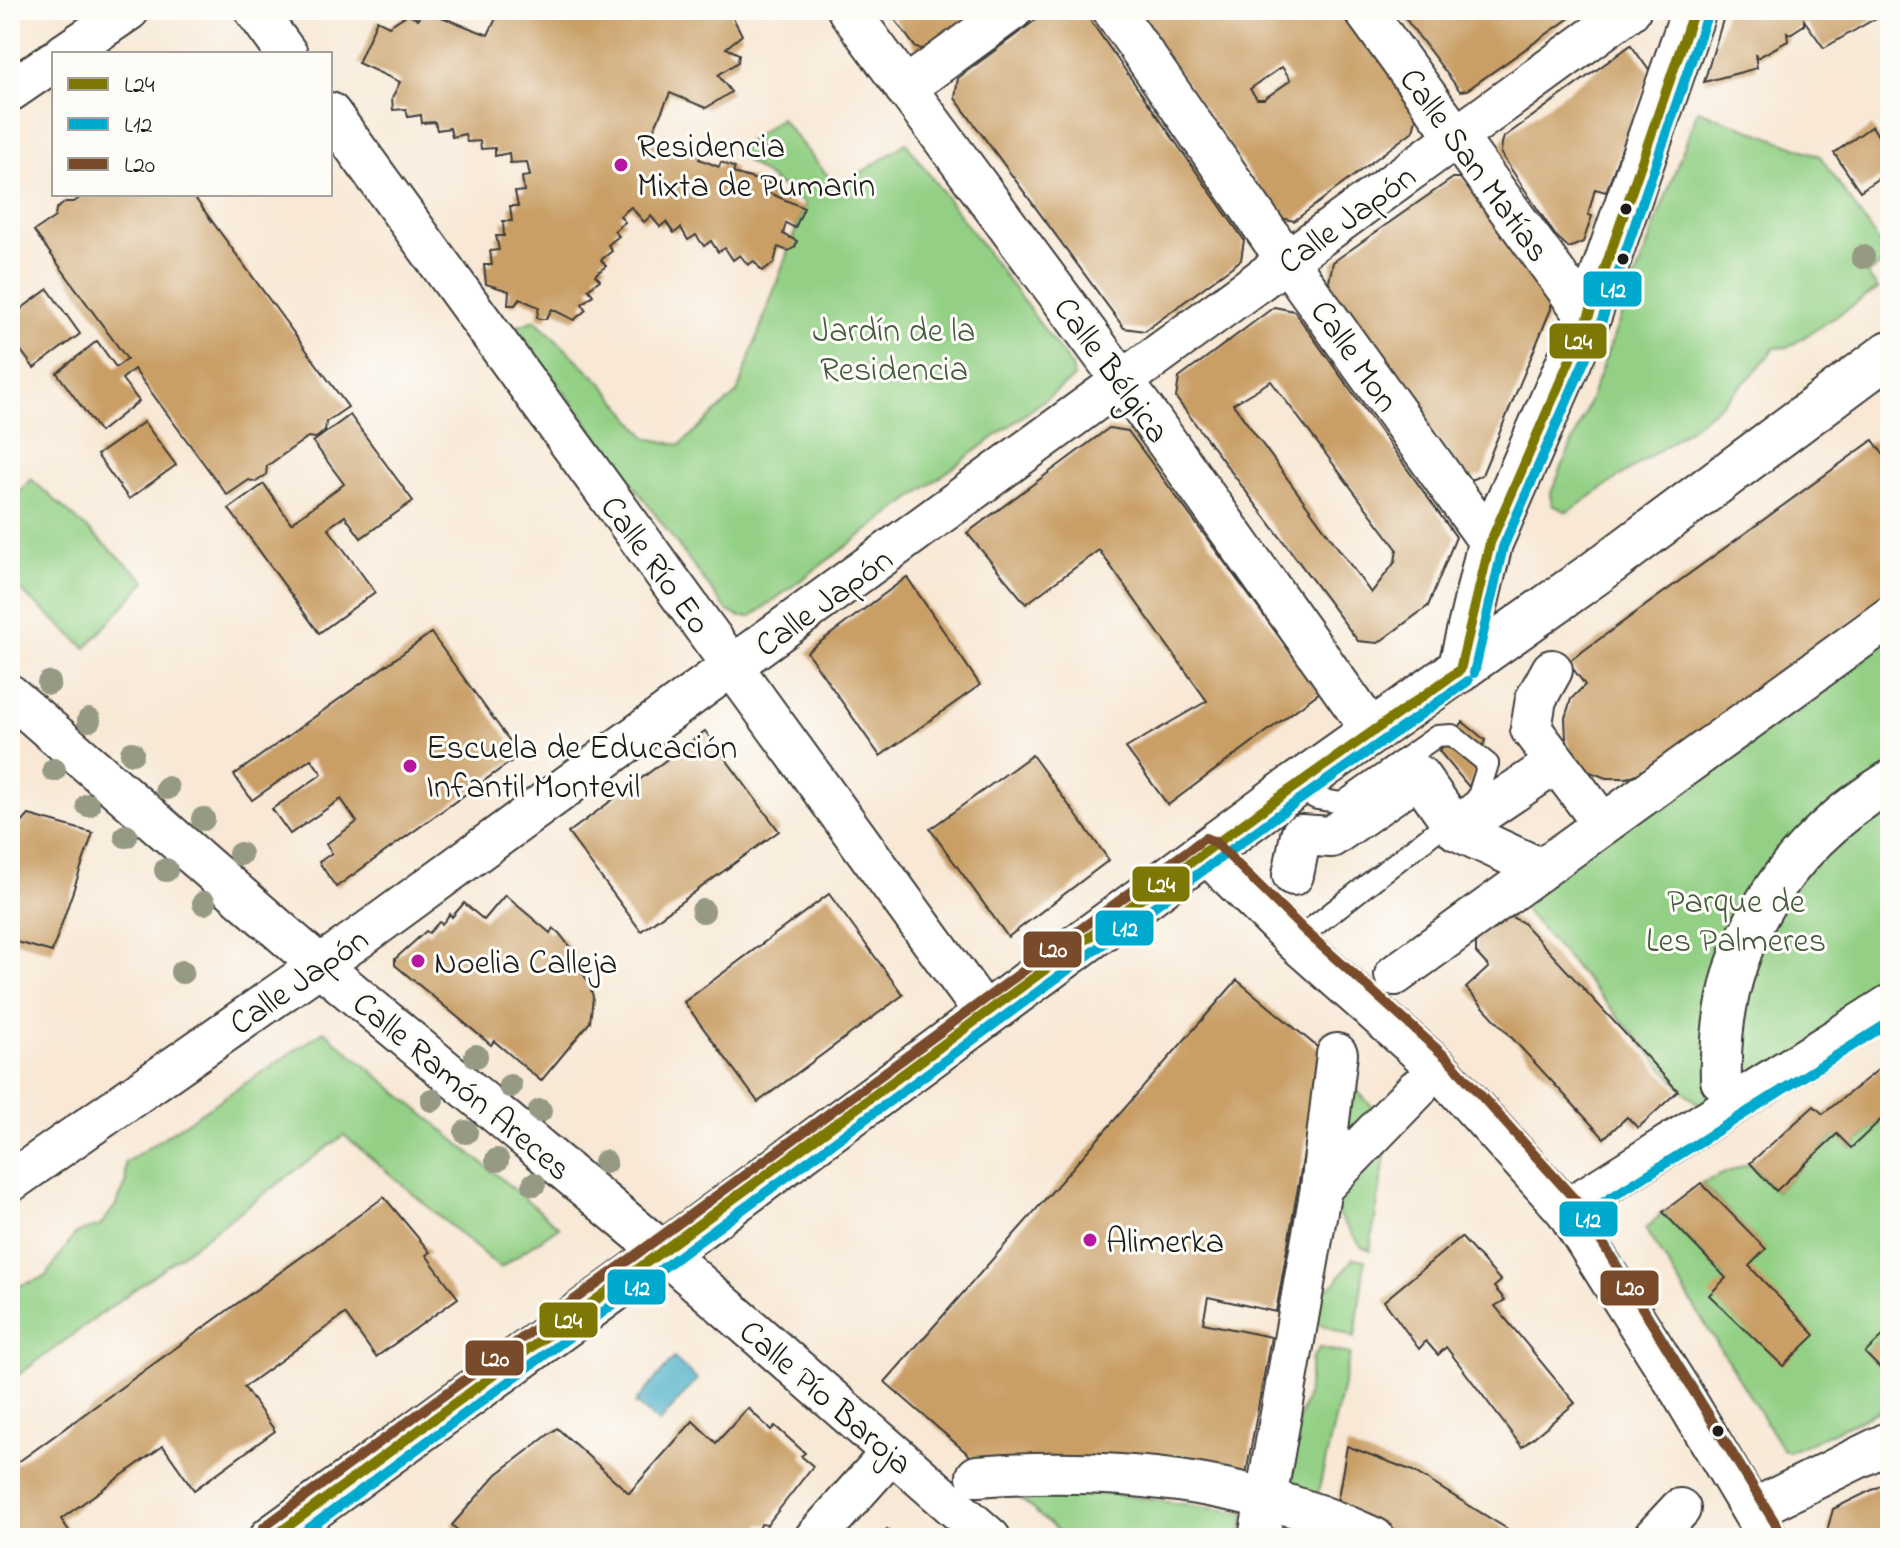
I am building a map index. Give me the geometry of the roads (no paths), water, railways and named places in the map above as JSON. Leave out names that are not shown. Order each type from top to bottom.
[{"type":"street","points":[[67,52],[129,10]]},
{"type":"street","points":[[255,10],[286,52]]},
{"type":"street","name":"Calle Bélgica","points":[[848,10],[1122,381],[1372,731]]},
{"type":"street","points":[[905,88],[1012,10]]},
{"type":"street","name":"Calle Mon","points":[[1113,10],[1287,261],[1490,543]]},
{"type":"street","name":"Calle San Matías","points":[[1364,10],[1588,318]]},
{"type":"street","points":[[1454,674],[1490,543],[1588,318],[1694,10]]},
{"type":"street","name":"Calle Japón","points":[[10,1182],[733,667],[1628,11]]},
{"type":"street","points":[[10,91],[52,62]]},
{"type":"street","name":"Calle Río Eo","points":[[332,116],[985,1014]]},
{"type":"street","points":[[272,1538],[664,1253],[1293,787],[1454,674],[1890,353]]},
{"type":"street","points":[[1395,975],[1890,617]]},
{"type":"street","points":[[1552,670],[1536,699],[1531,729],[1603,824]]},
{"type":"street","name":"Calle Ramón Areces","points":[[10,695],[318,964],[664,1253]]},
{"type":"street","points":[[1453,825],[1556,763]]},
{"type":"street","points":[[1293,875],[1301,835],[1331,837],[1419,776],[1453,825],[1541,869]]},
{"type":"street","points":[[1721,1080],[1720,1045],[1730,982],[1758,912],[1783,874],[1817,837],[1852,805],[1890,781]]},
{"type":"street","points":[[1205,852],[1295,941],[1439,1069],[1566,1210],[1760,1524],[1890,1442]]},
{"type":"street","points":[[1566,1210],[1890,1005]]},
{"type":"street","points":[[1259,1538],[1321,1188],[1337,1054]]},
{"type":"street","points":[[1321,1188],[1417,1089]]},
{"type":"street","name":"Calle Pío Baroja","points":[[664,1253],[990,1538]]},
{"type":"street","points":[[815,1538],[891,1453]]},
{"type":"street","points":[[977,1476],[1048,1470],[1115,1473],[1268,1497],[1322,1514],[1374,1538]]},
{"type":"lane","points":[[1293,787],[1317,799],[1342,803],[1437,736],[1452,735],[1488,764],[1477,799],[1453,825],[1295,941]]},
{"type":"water","points":[[674,1358],[697,1379],[659,1423],[635,1403]]},
{"type":"place","name":"Residencia Mixta de Pumarin","points":[[621,165]]},
{"type":"place","name":"Escuela de Educación Infantil Montevil","points":[[410,766]]},
{"type":"place","name":"Noelia Calleja","points":[[418,961]]},
{"type":"place","name":"Alimerka","points":[[1090,1240]]},
{"type":"park label","name":"Jardín de la Residencia","points":[[894,348]]},
{"type":"park label","name":"Parque de Les Palmeres","points":[[1736,920]]}]
